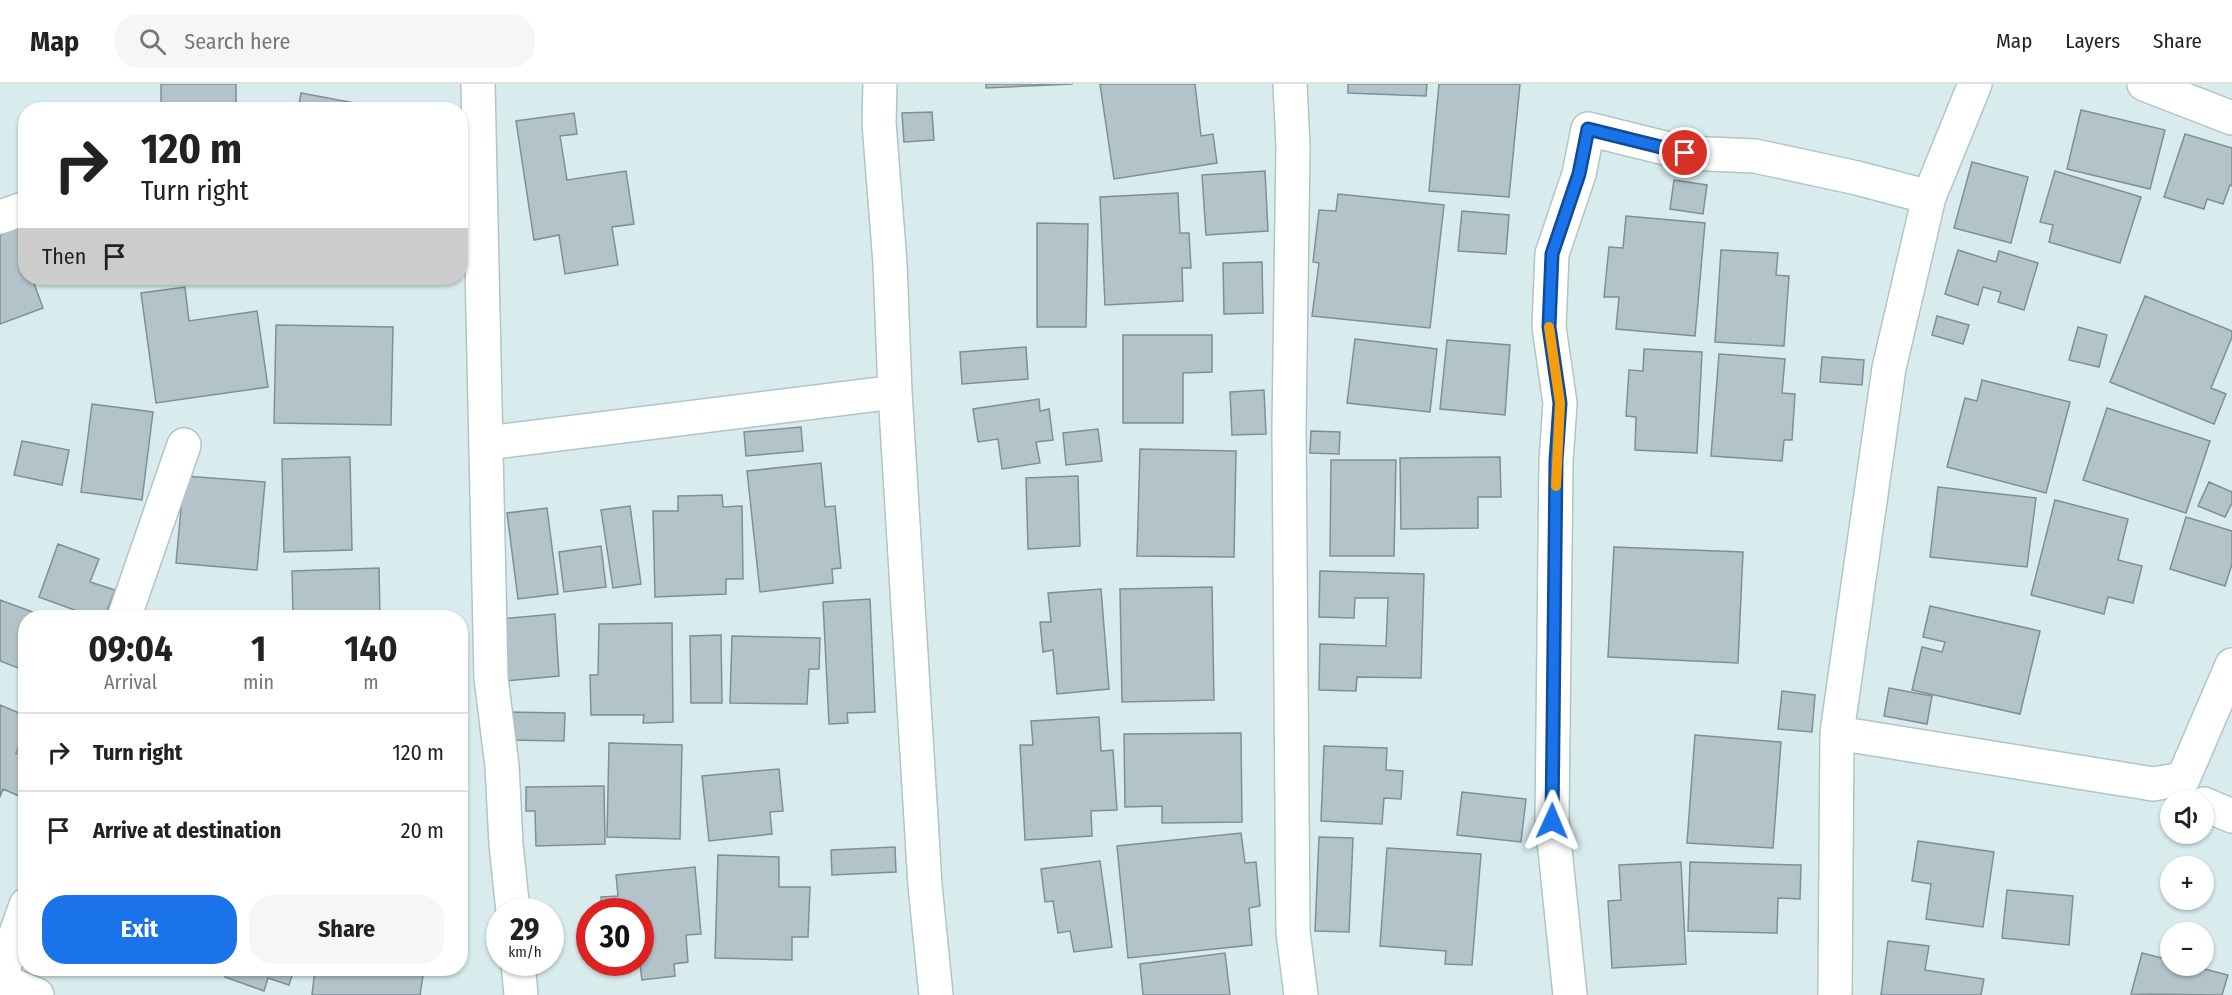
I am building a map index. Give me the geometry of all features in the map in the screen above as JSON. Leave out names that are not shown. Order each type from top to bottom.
[{"type":"street","points":[[477,84],[491,678],[502,765],[512,898]]},
{"type":"street","points":[[880,84],[879,123],[890,263],[895,392],[925,885],[936,995]]},
{"type":"street","points":[[1290,84],[1293,146],[1289,429],[1293,932],[1301,995]]},
{"type":"street","points":[[1835,995],[1836,733],[1889,368],[1929,197],[1975,84]]},
{"type":"street","points":[[2144,84],[2232,118]]},
{"type":"street","points":[[1570,995],[1552,821],[1556,461],[1560,403],[1549,327],[1552,254],[1579,174],[1588,129],[1685,153],[1755,156],[1857,178],[1929,197]]},
{"type":"street","points":[[0,217],[18,211]]},
{"type":"street","points":[[487,443],[895,392]]},
{"type":"street","points":[[127,610],[184,445]]},
{"type":"street","points":[[2153,784],[2183,779],[2232,665]]},
{"type":"street","points":[[1836,733],[2153,784],[2168,790]]},
{"type":"street","points":[[2214,808],[2232,816]]},
{"type":"street","points":[[18,928],[0,979],[37,995]]},
{"type":"street","points":[[519,976],[521,995]]},
{"type":"building","points":[[161,84],[236,84],[236,102],[161,102]]},
{"type":"building","points":[[986,84],[1073,84],[986,88]]},
{"type":"building","points":[[1100,84],[1195,84],[1201,136],[1213,134],[1217,163],[1114,179]]},
{"type":"building","points":[[1348,84],[1427,84],[1426,96],[1348,93]]},
{"type":"building","points":[[1439,84],[1520,84],[1509,197],[1429,191]]},
{"type":"building","points":[[301,93],[349,102],[299,102]]},
{"type":"building","points":[[2081,110],[2165,130],[2150,189],[2067,169]]},
{"type":"building","points":[[932,112],[934,140],[904,142],[902,113]]},
{"type":"building","points":[[574,113],[577,134],[560,136],[567,180],[626,171],[634,224],[612,227],[618,265],[565,274],[559,235],[534,240],[516,121]]},
{"type":"building","points":[[2185,134],[2232,148],[2232,186],[2230,185],[2223,204],[2207,199],[2204,209],[2164,197]]},
{"type":"building","points":[[1972,162],[2028,177],[2011,243],[1954,228]]},
{"type":"building","points":[[1265,171],[1268,231],[1206,235],[1202,175]]},
{"type":"building","points":[[2055,171],[2141,197],[2120,263],[2049,242],[2053,225],[2040,222]]},
{"type":"building","points":[[1674,180],[1707,185],[1703,214],[1670,209]]},
{"type":"building","points":[[1178,193],[1180,233],[1189,233],[1191,268],[1182,268],[1183,301],[1105,305],[1100,197]]},
{"type":"building","points":[[1338,194],[1444,205],[1430,328],[1312,316],[1319,263],[1313,262],[1319,210],[1336,211]]},
{"type":"building","points":[[1462,211],[1509,215],[1506,254],[1458,251]]},
{"type":"building","points":[[1626,216],[1705,223],[1695,336],[1616,329],[1619,297],[1604,297],[1609,247],[1623,248]]},
{"type":"building","points":[[1037,223],[1088,224],[1086,327],[1037,327]]},
{"type":"building","points":[[18,228],[18,285],[35,285],[43,308],[0,324],[0,235]]},
{"type":"building","points":[[1721,250],[1778,253],[1776,275],[1789,276],[1784,346],[1715,342]]},
{"type":"building","points":[[1958,250],[1996,262],[1999,251],[2038,263],[2024,310],[1998,302],[2001,292],[1983,287],[1978,305],[1945,294]]},
{"type":"building","points":[[1262,262],[1263,313],[1224,314],[1223,263]]},
{"type":"building","points":[[185,287],[189,321],[257,311],[268,387],[156,403],[141,293]]},
{"type":"building","points":[[2145,296],[2232,331],[2232,337],[2211,388],[2226,394],[2214,424],[2110,382]]},
{"type":"building","points":[[1937,316],[1969,325],[1963,344],[1932,335]]},
{"type":"building","points":[[276,325],[393,327],[391,425],[274,423]]},
{"type":"building","points":[[2078,327],[2107,335],[2099,367],[2069,360]]},
{"type":"building","points":[[1123,335],[1212,335],[1212,372],[1183,373],[1183,423],[1123,423]]},
{"type":"building","points":[[1355,339],[1437,349],[1430,412],[1347,403]]},
{"type":"building","points":[[1447,340],[1510,345],[1505,415],[1440,409]]},
{"type":"building","points":[[1026,347],[1028,379],[962,384],[960,352]]},
{"type":"building","points":[[1644,349],[1702,352],[1697,453],[1635,450],[1636,417],[1626,416],[1629,370],[1643,371]]},
{"type":"building","points":[[1719,354],[1785,359],[1782,393],[1795,394],[1792,440],[1784,440],[1782,461],[1711,456]]},
{"type":"building","points":[[1822,357],[1864,360],[1862,385],[1820,382]]},
{"type":"building","points":[[1982,380],[2070,402],[2046,493],[1947,467],[1965,398],[1977,401]]},
{"type":"building","points":[[1264,390],[1266,434],[1232,435],[1230,392]]},
{"type":"building","points":[[1039,399],[1040,411],[1049,409],[1053,440],[1036,442],[1040,463],[1002,469],[998,439],[978,442],[973,409]]},
{"type":"building","points":[[92,404],[153,412],[142,500],[81,492]]},
{"type":"building","points":[[2107,408],[2210,441],[2186,513],[2083,480]]},
{"type":"building","points":[[801,427],[803,451],[746,456],[744,432]]},
{"type":"building","points":[[1098,429],[1102,461],[1066,465],[1063,433]]},
{"type":"building","points":[[1311,431],[1340,432],[1339,454],[1310,453]]},
{"type":"building","points":[[22,441],[69,450],[62,485],[14,475]]},
{"type":"building","points":[[1140,449],[1236,451],[1234,557],[1137,556]]},
{"type":"building","points":[[350,457],[352,550],[284,552],[282,459]]},
{"type":"building","points":[[1500,457],[1501,497],[1478,497],[1478,528],[1401,529],[1400,458]]},
{"type":"building","points":[[1331,460],[1396,460],[1394,556],[1330,556]]},
{"type":"building","points":[[821,463],[825,507],[835,506],[841,568],[832,569],[833,583],[760,592],[747,471]]},
{"type":"building","points":[[184,476],[265,482],[257,570],[176,563]]},
{"type":"building","points":[[1078,476],[1080,546],[1028,549],[1026,478]]},
{"type":"building","points":[[2209,482],[2232,492],[2232,503],[2225,517],[2198,506]]},
{"type":"building","points":[[1938,487],[2036,498],[2027,567],[1930,557]]},
{"type":"building","points":[[722,495],[723,507],[742,506],[743,579],[726,579],[726,594],[655,597],[653,511],[678,511],[678,496]]},
{"type":"building","points":[[2055,500],[2128,519],[2118,560],[2142,566],[2133,603],[2108,597],[2104,614],[2031,595]]},
{"type":"building","points":[[630,506],[641,584],[613,588],[601,510]]},
{"type":"building","points":[[547,508],[558,594],[518,599],[507,513]]},
{"type":"building","points":[[2186,517],[2232,531],[2232,564],[2225,586],[2170,569]]},
{"type":"building","points":[[58,544],[99,559],[90,582],[115,590],[107,610],[74,610],[39,597]]},
{"type":"building","points":[[601,546],[606,587],[564,592],[559,552]]},
{"type":"building","points":[[1614,547],[1743,552],[1738,663],[1608,657]]},
{"type":"building","points":[[379,568],[380,610],[293,610],[292,571]]},
{"type":"building","points":[[1320,571],[1424,574],[1421,678],[1357,677],[1356,691],[1319,690],[1320,644],[1386,646],[1388,598],[1355,598],[1354,618],[1319,617]]},
{"type":"building","points":[[1212,587],[1214,700],[1122,702],[1120,589]]},
{"type":"building","points":[[1101,589],[1109,689],[1057,694],[1053,650],[1043,652],[1040,622],[1051,622],[1048,593]]},
{"type":"building","points":[[870,599],[875,712],[847,713],[848,723],[829,724],[823,602]]},
{"type":"building","points":[[0,600],[27,610],[18,610],[18,668],[0,661]]},
{"type":"building","points":[[1930,606],[2040,631],[2020,714],[1912,690],[1922,647],[1942,652],[1945,642],[1923,637]]},
{"type":"building","points":[[555,614],[559,676],[504,681],[499,619]]},
{"type":"building","points":[[672,623],[673,722],[643,723],[644,715],[591,715],[590,675],[598,675],[599,624]]},
{"type":"building","points":[[721,635],[722,703],[691,703],[690,636]]},
{"type":"building","points":[[732,636],[820,638],[819,669],[809,669],[807,704],[730,703]]},
{"type":"building","points":[[1889,688],[1932,696],[1927,724],[1884,716]]},
{"type":"building","points":[[1782,691],[1815,695],[1812,732],[1778,729]]},
{"type":"building","points":[[0,705],[18,713],[16,753],[18,754],[18,796],[3,789],[0,797]]},
{"type":"building","points":[[508,712],[565,713],[564,741],[507,740]]},
{"type":"building","points":[[1099,717],[1101,751],[1113,750],[1117,810],[1091,811],[1092,836],[1025,840],[1020,745],[1033,745],[1031,721]]},
{"type":"building","points":[[1241,733],[1242,822],[1162,823],[1162,806],[1125,807],[1124,734]]},
{"type":"building","points":[[1695,735],[1781,742],[1773,848],[1687,843]]},
{"type":"building","points":[[609,743],[682,745],[680,839],[607,837]]},
{"type":"building","points":[[1324,746],[1387,748],[1386,770],[1403,771],[1401,799],[1384,798],[1382,824],[1321,821]]},
{"type":"building","points":[[779,769],[783,811],[770,812],[772,834],[709,841],[702,776]]},
{"type":"building","points":[[604,786],[605,844],[536,846],[535,811],[526,811],[526,787]]},
{"type":"building","points":[[1462,792],[1526,799],[1521,842],[1457,835]]},
{"type":"building","points":[[1241,833],[1245,863],[1256,862],[1260,906],[1249,908],[1252,945],[1128,958],[1117,846]]},
{"type":"building","points":[[1319,837],[1353,838],[1349,932],[1315,931]]},
{"type":"building","points":[[1918,841],[1994,852],[1983,927],[1926,919],[1931,884],[1912,881]]},
{"type":"building","points":[[895,847],[896,872],[832,875],[831,850]]},
{"type":"building","points":[[1387,848],[1481,854],[1472,965],[1445,964],[1446,951],[1380,946]]},
{"type":"building","points":[[718,855],[779,857],[779,887],[810,887],[808,937],[792,937],[792,960],[715,958]]},
{"type":"building","points":[[1100,861],[1112,947],[1074,952],[1070,931],[1058,933],[1053,901],[1045,902],[1041,869]]},
{"type":"building","points":[[1681,862],[1686,964],[1612,968],[1608,901],[1621,900],[1619,865]]},
{"type":"building","points":[[1690,862],[1801,865],[1800,899],[1778,898],[1777,933],[1688,931]]},
{"type":"building","points":[[695,867],[701,934],[686,935],[688,962],[674,964],[675,976],[642,980],[641,976],[654,976],[654,898],[601,898],[618,896],[616,875]]},
{"type":"building","points":[[2007,890],[2073,896],[2069,945],[2002,938]]},
{"type":"building","points":[[1888,941],[1929,946],[1925,970],[1984,979],[1981,995],[1881,995]]},
{"type":"building","points":[[1225,953],[1230,995],[1143,995],[1140,964]]},
{"type":"building","points":[[2142,953],[2160,958],[2160,976],[2214,976],[2214,971],[2228,975],[2222,995],[2131,994]]},
{"type":"building","points":[[292,976],[289,985],[268,978],[264,991],[225,977]]},
{"type":"building","points":[[314,976],[423,976],[420,995],[312,995]]},
{"type":"slow traffic","points":[[1549,327],[1560,403],[1556,486]]},
{"type":"route","points":[[1552,821],[1556,461],[1560,403],[1549,327],[1552,254],[1579,174],[1588,129],[1685,153]]}]
